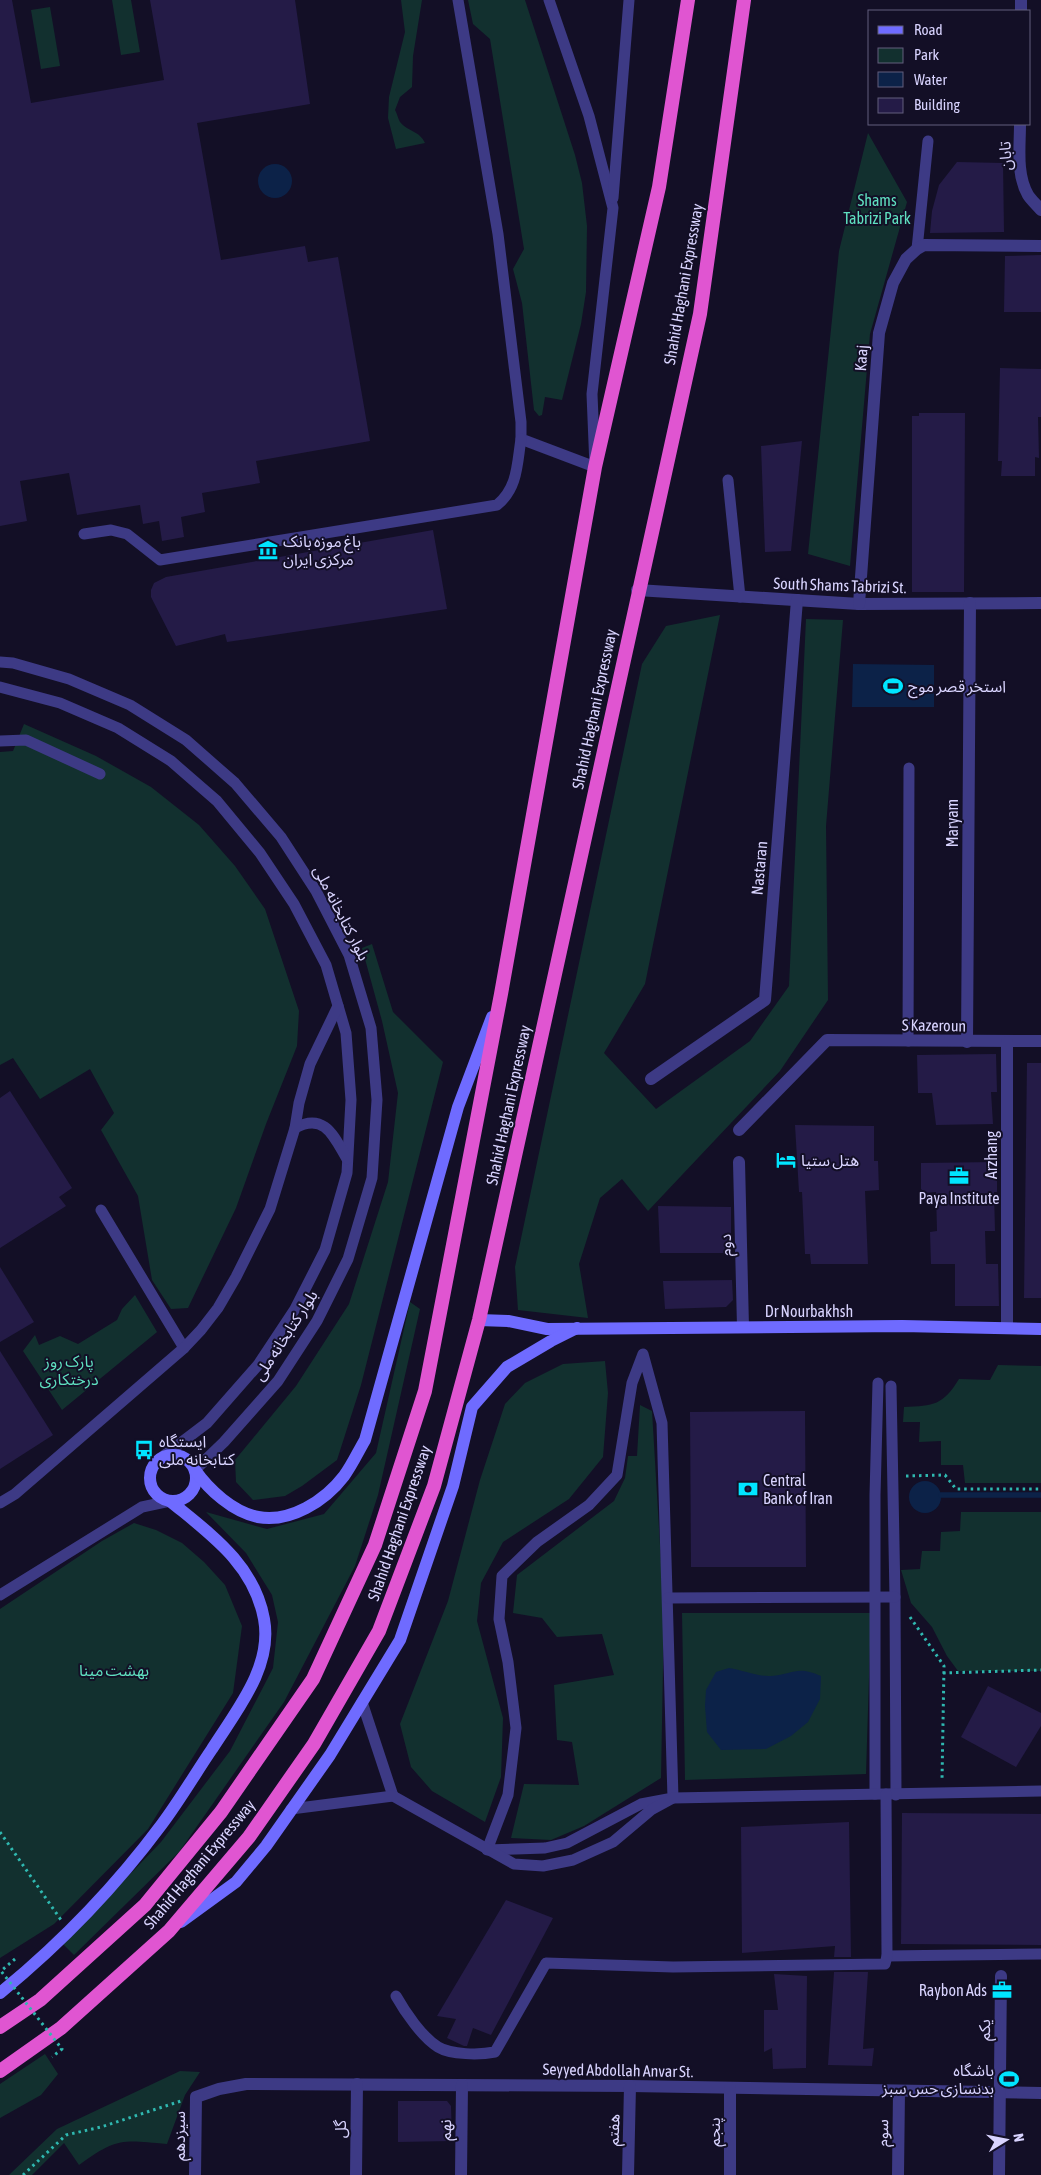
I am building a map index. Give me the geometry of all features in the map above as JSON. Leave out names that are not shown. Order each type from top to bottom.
[{"type":"highway","name":"Shahid Haghani Expressway","points":[[0,2027],[40,2000],[145,1906],[221,1812],[313,1679],[375,1545],[424,1391],[501,994],[595,467],[658,187],[688,0]]},
{"type":"highway","name":"Shahid Haghani Expressway","points":[[0,2071],[60,2028],[169,1930],[249,1837],[314,1744],[379,1631],[434,1486],[479,1320],[637,590],[700,314],[744,0]]},
{"type":"main road","points":[[0,1993],[69,1931],[120,1876],[162,1824],[247,1693],[262,1661],[265,1641],[264,1620],[257,1593],[244,1569],[227,1549],[170,1501],[157,1495],[152,1488],[150,1474],[157,1461],[171,1455],[178,1456],[191,1464],[207,1486],[229,1504],[257,1517],[289,1515],[320,1500],[344,1476],[365,1440],[458,1108],[501,994]]},
{"type":"main road","name":"Dr Nourbakhsh","points":[[479,1320],[508,1321],[547,1328],[902,1326],[1041,1329]]},
{"type":"main road","points":[[169,1930],[236,1882],[266,1846],[330,1755],[400,1640],[453,1486],[472,1407],[507,1367],[577,1328]]},
{"type":"main road","points":[[170,1501],[185,1498],[191,1493],[196,1478],[195,1470]]},
{"type":"street","name":"تابان","points":[[1020,125],[1019,160],[1022,177],[1028,195],[1041,210]]},
{"type":"street","points":[[917,248],[924,245],[1041,246]]},
{"type":"street","name":"Kaaj","points":[[859,604],[880,333],[893,283],[906,259],[917,248]]},
{"type":"street","name":"South Shams Tabrizi St.","points":[[637,590],[859,604],[1041,603]]},
{"type":"street","name":"Nastaran","points":[[651,1080],[765,1000],[798,600]]},
{"type":"street","name":"Maryam","points":[[967,1042],[970,603]]},
{"type":"street","name":"S Kazeroun","points":[[738,1130],[827,1040],[1041,1041]]},
{"type":"street","name":"Arzhang","points":[[1007,1328],[1008,1042]]},
{"type":"street","name":"دوم","points":[[739,1162],[742,1327]]},
{"type":"street","name":"یکم","points":[[999,2175],[1001,1976]]},
{"type":"street","name":"Seyyed Abdollah Anvar St.","points":[[196,2097],[219,2089],[246,2084],[630,2086],[1041,2093]]},
{"type":"street","name":"گل","points":[[356,2175],[357,2084]]},
{"type":"street","name":"نهم","points":[[461,2175],[462,2085]]},
{"type":"street","name":"هفتم","points":[[628,2175],[630,2086]]},
{"type":"street","name":"پنجم","points":[[730,2088],[730,2175]]},
{"type":"street","name":"سوم","points":[[898,2175],[899,2091]]},
{"type":"street","name":"سیزدهم","points":[[195,2175],[196,2097]]},
{"type":"lane","points":[[84,534],[111,530],[127,534],[160,560],[497,504],[506,498],[514,484],[521,439],[521,422],[498,234],[458,0]]},
{"type":"lane","points":[[549,0],[589,116],[612,208]]},
{"type":"lane","points":[[521,439],[595,467],[592,394],[612,208],[629,0]]},
{"type":"lane","points":[[917,248],[928,141]]},
{"type":"lane","points":[[728,480],[740,597]]},
{"type":"lane","name":"بلوار کتابخانه ملی","points":[[0,662],[13,663],[69,679],[130,705],[186,740],[235,783],[281,837],[316,891],[349,955],[371,1028],[377,1100],[372,1178],[348,1260],[317,1322],[278,1380],[224,1442],[195,1470]]},
{"type":"lane","points":[[0,687],[60,703],[118,728],[171,761],[217,801],[260,853],[294,904],[326,965],[346,1033],[351,1100],[347,1173],[325,1250],[295,1309],[258,1365],[207,1423],[157,1461]]},
{"type":"lane","points":[[0,741],[26,740],[100,774]]},
{"type":"lane","points":[[908,1041],[909,768]]},
{"type":"lane","points":[[0,1503],[16,1494],[184,1348],[212,1316],[236,1277],[270,1209],[295,1128],[299,1103],[310,1064],[338,1006]]},
{"type":"lane","points":[[295,1128],[306,1122],[316,1123],[325,1127],[333,1134],[348,1159]]},
{"type":"lane","points":[[101,1210],[184,1348]]},
{"type":"lane","points":[[487,1850],[508,1795],[516,1728],[508,1662],[499,1619],[502,1576],[537,1542],[589,1505],[617,1475],[632,1383],[643,1354],[662,1423],[673,1798]]},
{"type":"lane","points":[[396,1996],[410,2019],[438,2047],[474,2055],[495,2052],[546,1963],[674,1968],[885,1964],[887,1956],[886,1794],[875,1597],[878,1383]]},
{"type":"lane","points":[[886,1794],[896,1597],[891,1386]]},
{"type":"lane","points":[[0,1595],[142,1507],[170,1501]]},
{"type":"lane","points":[[875,1544],[894,1543]]},
{"type":"lane","points":[[668,1598],[896,1597]]},
{"type":"lane","points":[[362,1702],[393,1796]]},
{"type":"lane","points":[[487,1850],[545,1848],[567,1843],[641,1804],[673,1798],[1041,1791]]},
{"type":"lane","points":[[291,1809],[393,1796],[514,1864],[543,1866],[573,1860],[613,1842],[651,1810],[673,1798]]},
{"type":"lane","points":[[887,1956],[1041,1954]]},
{"type":"path","points":[[893,1476],[944,1475],[956,1489],[1041,1489]]},
{"type":"path","points":[[896,1597],[944,1666],[942,1794]]},
{"type":"path","points":[[944,1673],[1041,1670]]},
{"type":"path","points":[[0,1832],[69,1931]]},
{"type":"path","points":[[14,1959],[2,1971],[62,2049],[52,2057]]},
{"type":"path","points":[[23,2175],[66,2135],[101,2128],[196,2097]]},
{"type":"green space","points":[[112,0],[131,0],[140,52],[121,55]]},
{"type":"green space","points":[[401,0],[422,0],[413,56],[412,87],[400,97],[395,110],[400,122],[417,133],[425,143],[396,149],[388,118],[389,97],[405,32]]},
{"type":"green space","points":[[468,0],[525,0],[575,155],[582,183],[587,226],[586,292],[581,324],[562,400],[545,397],[542,415],[539,416],[534,410],[522,303],[513,269],[524,249],[490,39],[473,24]]},
{"type":"green space","points":[[50,7],[60,66],[41,69],[31,10]]},
{"type":"green space","name":"Shams Tabrizi Park","points":[[868,133],[907,202],[870,334],[850,566],[808,554],[839,251]]},
{"type":"green space","points":[[720,615],[645,984],[604,1053],[656,1109],[750,1041],[789,986],[806,619],[843,620],[826,826],[828,1000],[780,1071],[648,1211],[622,1179],[600,1198],[579,1264],[588,1318],[518,1310],[515,1267],[642,664],[666,626]]},
{"type":"green space","points":[[24,724],[96,756],[151,787],[199,825],[235,866],[265,909],[299,1011],[297,1046],[266,1124],[236,1208],[188,1308],[171,1309],[152,1280],[138,1196],[101,1130],[114,1113],[90,1069],[40,1099],[13,1058],[0,1065],[0,752],[13,751]]},
{"type":"green space","points":[[372,944],[393,1012],[443,1062],[361,1385],[337,1460],[285,1496],[253,1500],[236,1482],[235,1460],[296,1386],[349,1304],[388,1182],[398,1093],[382,1021],[362,948]]},
{"type":"green space","name":"پارک روز درختکاری","points":[[135,1295],[157,1332],[62,1410],[23,1351],[35,1335],[39,1345],[60,1336],[78,1344],[117,1320],[122,1309]]},
{"type":"green space","points":[[410,1302],[420,1309],[378,1495],[355,1566],[284,1702],[179,1852],[74,1955],[63,1944],[161,1842],[230,1751],[273,1668],[278,1622],[272,1595],[246,1553],[206,1512],[267,1529],[324,1514],[376,1453]]},
{"type":"green space","points":[[605,1361],[608,1393],[603,1457],[569,1499],[503,1542],[481,1583],[477,1621],[503,1718],[501,1777],[485,1822],[432,1791],[411,1767],[400,1724],[448,1601],[480,1480],[505,1404],[525,1383],[563,1364]]},
{"type":"green space","points":[[998,1365],[1041,1366],[1041,1483],[965,1483],[963,1465],[941,1465],[941,1441],[919,1442],[920,1422],[903,1422],[904,1407],[930,1405],[937,1402],[948,1394],[959,1379],[990,1380]]},
{"type":"green space","points":[[640,1405],[652,1411],[664,1612],[661,1778],[584,1826],[551,1840],[511,1838],[524,1784],[579,1785],[572,1742],[557,1740],[554,1685],[614,1675],[602,1634],[557,1637],[542,1618],[513,1613],[517,1575],[614,1501],[625,1478],[628,1456],[637,1456]]},
{"type":"green space","points":[[961,1512],[1041,1512],[1041,1671],[958,1671],[947,1656],[932,1627],[911,1603],[901,1570],[920,1569],[922,1551],[940,1551],[941,1532],[960,1531]]},
{"type":"green space","name":"بهشت مينا","points":[[134,1523],[156,1530],[182,1543],[204,1562],[225,1585],[242,1626],[233,1693],[148,1829],[54,1924],[0,1958],[0,1609],[102,1541]]},
{"type":"green space","points":[[682,1613],[871,1613],[866,1774],[685,1780]]},
{"type":"green space","points":[[45,2054],[58,2074],[41,2095],[0,2118],[0,2084]]},
{"type":"green space","points":[[180,2071],[200,2072],[185,2095],[167,2144],[121,2142],[103,2149],[79,2165],[64,2143],[32,2175],[9,2175],[57,2129]]},
{"type":"water","points":[[275,164],[287,169],[292,181],[287,193],[275,198],[263,193],[258,181],[263,169]]},
{"type":"water","name":"استخر قصر موج","points":[[853,664],[934,665],[934,707],[852,707]]},
{"type":"water","points":[[925,1481],[936,1486],[941,1497],[936,1508],[925,1513],[914,1508],[909,1497],[914,1486]]},
{"type":"water","points":[[729,1668],[766,1676],[796,1671],[813,1673],[821,1676],[820,1699],[808,1722],[791,1736],[766,1749],[721,1750],[707,1732],[706,1690],[716,1672]]},
{"type":"building","points":[[0,0],[12,0],[31,103],[164,80],[150,0],[295,0],[310,104],[197,123],[221,260],[305,246],[308,262],[338,257],[370,441],[256,461],[260,483],[202,493],[205,512],[181,517],[184,537],[162,541],[159,521],[143,524],[140,505],[77,515],[69,473],[20,481],[27,521],[0,526]]},
{"type":"building","points":[[957,162],[1003,163],[1004,232],[930,233],[932,211],[939,185]]},
{"type":"building","points":[[1041,255],[1041,312],[1004,312],[1005,256]]},
{"type":"building","points":[[1000,368],[1041,369],[1041,417],[1038,417],[1039,458],[1035,457],[1035,476],[1001,476],[1002,461],[998,461]]},
{"type":"building","points":[[919,413],[965,413],[964,592],[912,592],[912,416],[919,416]]},
{"type":"building","points":[[802,441],[791,551],[765,552],[761,446]]},
{"type":"building","points":[[433,530],[447,609],[227,642],[225,634],[176,646],[151,597],[154,583],[166,577]]},
{"type":"building","points":[[996,1054],[997,1092],[991,1092],[993,1124],[936,1125],[932,1093],[918,1093],[917,1055]]},
{"type":"building","points":[[1027,1063],[1041,1063],[1041,1298],[1024,1298]]},
{"type":"building","points":[[10,1091],[72,1188],[59,1197],[66,1206],[0,1248],[0,1098]]},
{"type":"building","points":[[795,1125],[874,1126],[874,1161],[878,1161],[879,1190],[865,1191],[868,1264],[811,1264],[810,1254],[805,1254],[802,1192],[799,1192]]},
{"type":"building","points":[[997,1162],[997,1192],[994,1192],[995,1231],[985,1231],[986,1264],[998,1264],[999,1306],[955,1306],[955,1264],[931,1264],[930,1232],[937,1231],[936,1192],[925,1193],[921,1189],[921,1163]]},
{"type":"building","points":[[658,1206],[731,1207],[731,1253],[660,1253]]},
{"type":"building","points":[[0,1267],[34,1322],[0,1342]]},
{"type":"building","points":[[732,1280],[733,1300],[726,1307],[665,1309],[663,1281]]},
{"type":"building","points":[[0,1351],[53,1435],[0,1469]]},
{"type":"building","name":"Central Bank of Iran","points":[[805,1411],[806,1567],[691,1567],[690,1412]]},
{"type":"building","points":[[988,1686],[1041,1713],[1041,1726],[1016,1767],[961,1737]]},
{"type":"building","points":[[902,1813],[1041,1814],[1041,1945],[901,1944]]},
{"type":"building","points":[[849,1822],[851,1957],[834,1957],[835,1946],[742,1953],[741,1827]]},
{"type":"building","points":[[506,1900],[553,1918],[491,2035],[473,2028],[467,2046],[464,2046],[447,2038],[456,2019],[437,2016]]},
{"type":"building","points":[[834,1972],[868,1972],[863,2049],[874,2048],[872,2066],[828,2065]]},
{"type":"building","points":[[774,1974],[807,1976],[806,2068],[773,2069],[772,2048],[764,2052],[764,2010],[778,2010]]},
{"type":"building","points":[[398,2101],[447,2101],[451,2106],[452,2141],[398,2142]]},
{"type":"waterway","points":[[941,1495],[1041,1495]]},
{"type":"place","name":"باغ موزه بانک مرکزی ایران","points":[[268,550]]},
{"type":"place","name":"استخر قصر موج","points":[[893,686]]},
{"type":"place","name":"هتل ستیا","points":[[786,1160]]},
{"type":"place","name":"Paya Institute","points":[[959,1176]]},
{"type":"place","name":"ایستگاه کتابخانه ملی","points":[[144,1450]]},
{"type":"place","name":"Central Bank of Iran","points":[[748,1489]]},
{"type":"place","name":"Raybon Ads","points":[[1002,1990]]},
{"type":"place","name":"باشگاه بدنسازی حس سبز","points":[[1009,2079]]}]
